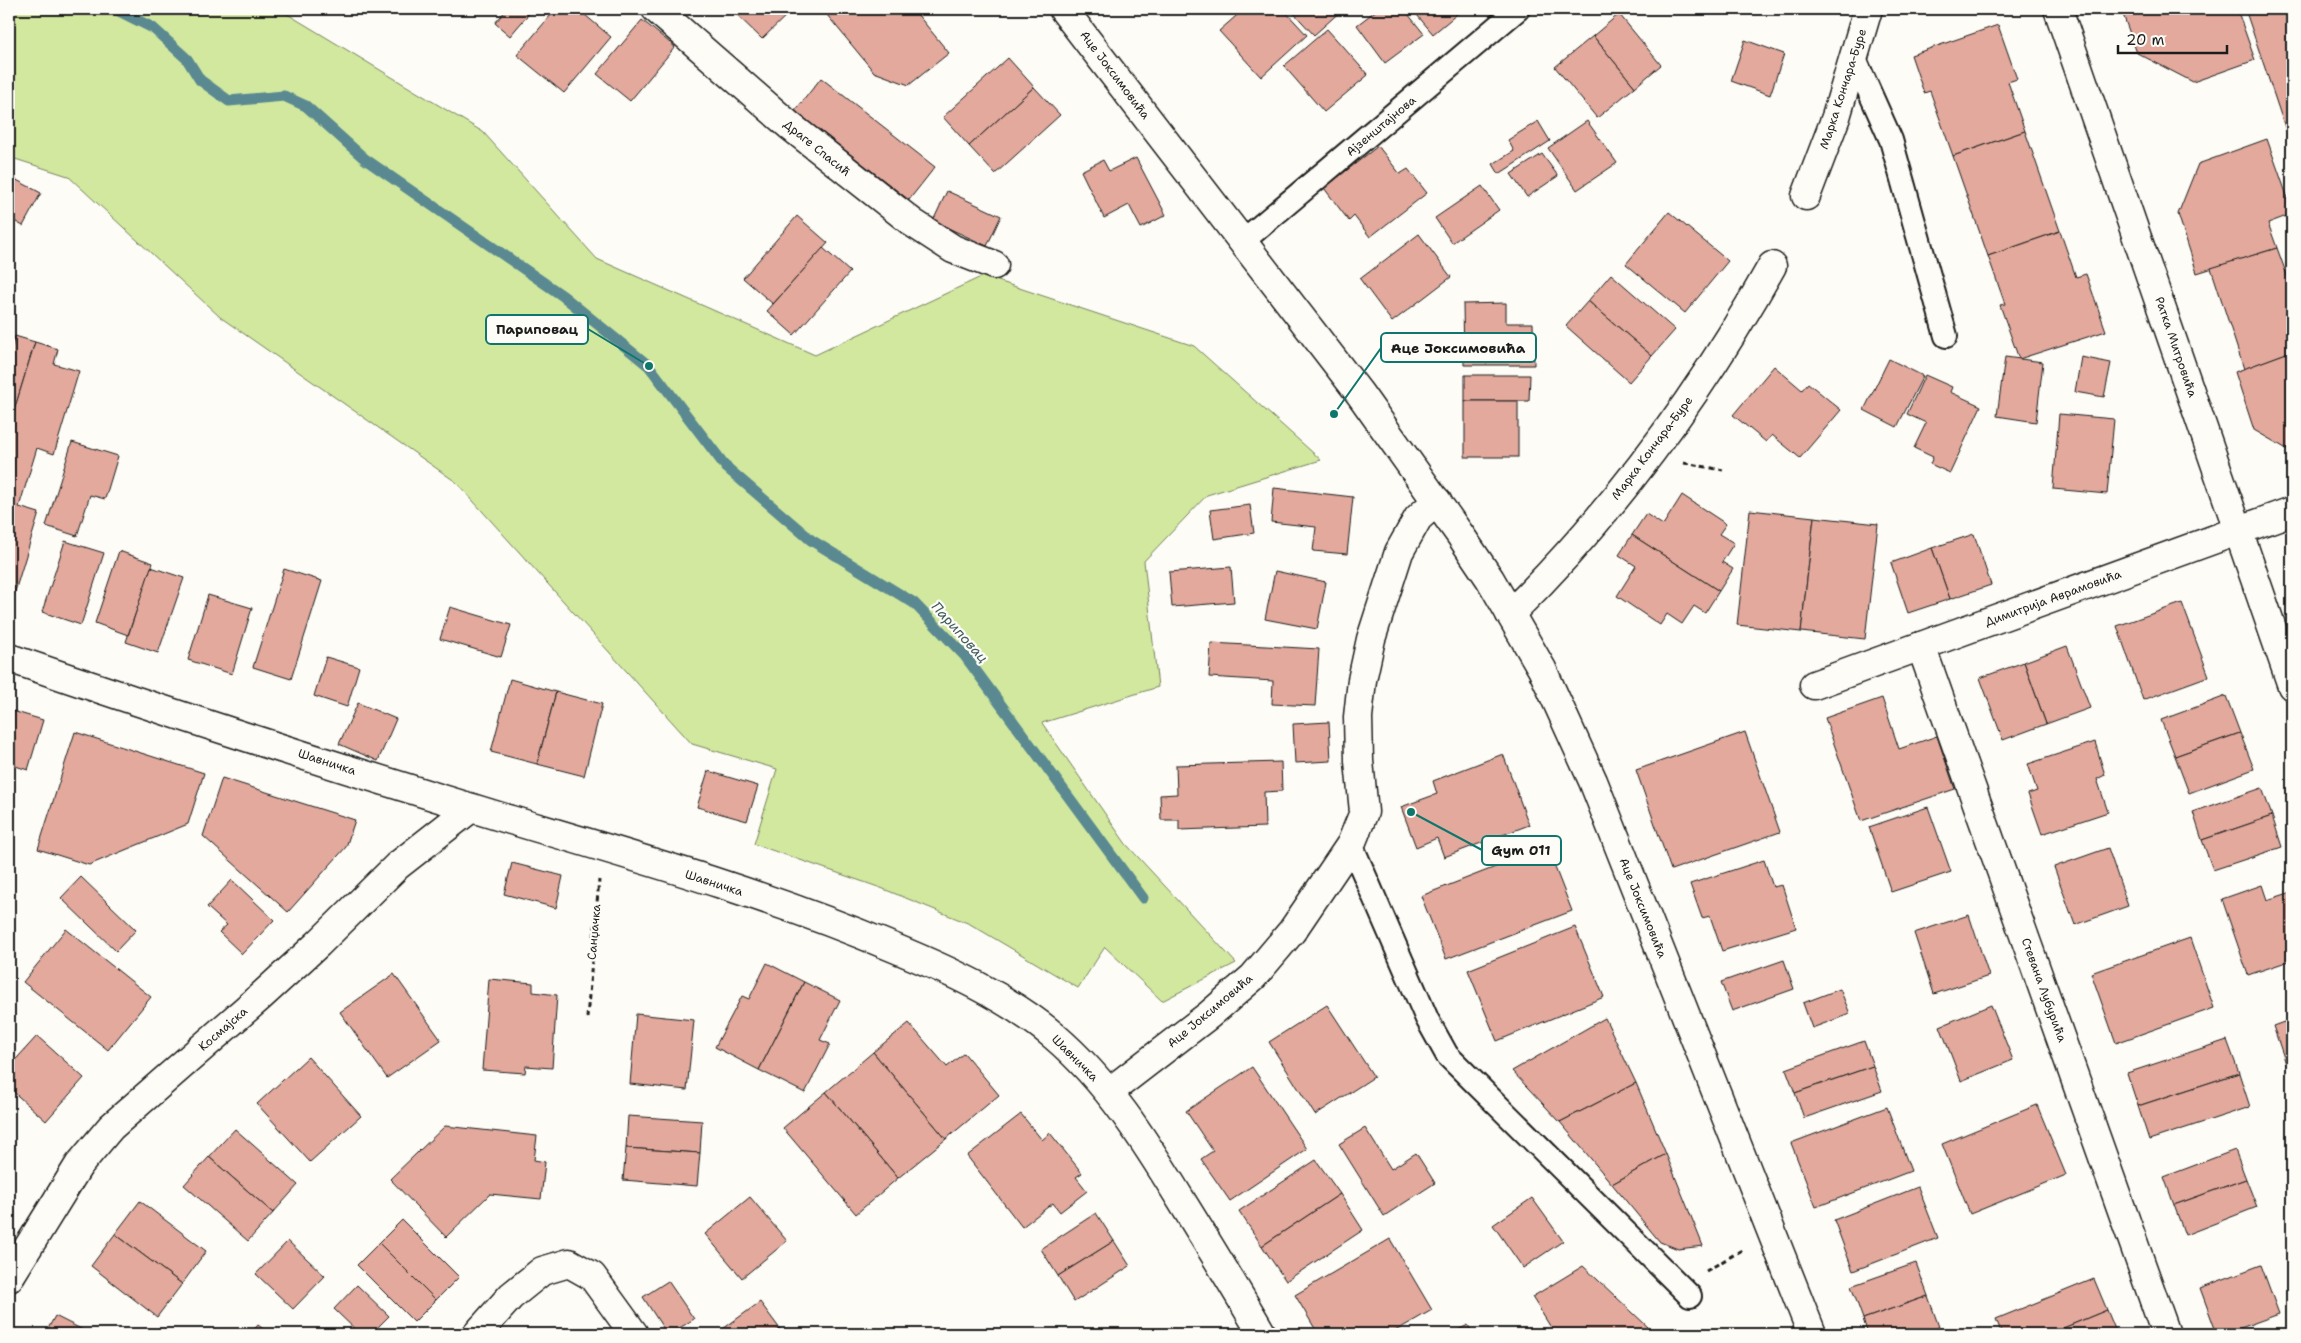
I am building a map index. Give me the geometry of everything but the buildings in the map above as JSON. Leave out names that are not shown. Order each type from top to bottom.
[{"type":"street","name":"Драге Спасић","points":[[656,9],[790,126],[913,223],[953,249],[994,265]]},
{"type":"street","name":"Аце Јоксимовића","points":[[1063,9],[1360,394],[1437,501],[1510,614],[1557,699],[1593,781],[1812,1334]]},
{"type":"street","name":"Марка Кончара-Буре","points":[[1806,196],[1836,117],[1868,9]]},
{"type":"street","name":"Ратка Митровића","points":[[2058,9],[2292,686]]},
{"type":"street","name":"Марка Кончара-Буре","points":[[1510,614],[1582,539],[1648,456],[1736,332],[1772,266]]},
{"type":"street","name":"Аце Јоксимовића","points":[[1109,1092],[1209,1015],[1252,977],[1292,931],[1352,844],[1364,812],[1359,761],[1358,717],[1362,680],[1371,639],[1399,552],[1418,518],[1437,501]]},
{"type":"street","name":"Димитрија Аврамовића","points":[[1814,685],[2292,511]]},
{"type":"street","name":"Стевана Лубурића","points":[[1921,646],[2166,1334]]},
{"type":"street","name":"Шавничка","points":[[9,658],[120,696],[471,808],[602,847],[840,925],[924,960],[1022,1012],[1055,1037],[1109,1092],[1145,1142],[1262,1334]]},
{"type":"street","name":"Космајска","points":[[9,1278],[80,1164],[111,1127],[275,984],[397,866],[471,808]]},
{"type":"street","points":[[477,1334],[511,1296],[542,1271],[569,1263],[592,1276],[634,1334]]},
{"type":"lane","name":"Ајзенштајнова","points":[[1243,241],[1518,9]]},
{"type":"lane","points":[[1854,57],[1891,140],[1946,336]]},
{"type":"lane","points":[[1352,844],[1427,1019],[1447,1055],[1685,1291]]},
{"type":"path","name":"Санџачка","points":[[587,1018],[602,847]]},
{"type":"path","points":[[1685,1291],[1742,1250]]},
{"type":"green space","points":[[9,9],[279,9],[483,132],[597,259],[815,355],[983,276],[1194,346],[1321,460],[1207,495],[1144,561],[1158,687],[1042,723],[1126,844],[1236,963],[1162,1001],[1105,947],[1078,988],[970,924],[881,888],[754,844],[777,769],[692,744],[456,482],[220,317],[68,176],[9,157]]},
{"type":"waterway","name":"Париповац","points":[[115,9],[153,28],[187,59],[200,80],[229,101],[284,96],[306,106],[365,159],[563,296],[649,366],[726,467],[811,540],[914,603],[965,656],[1143,898]]},
{"type":"place","name":"Париповац","points":[[649,366]]},
{"type":"place","name":"Аце Јоксимовића","points":[[1334,414]]},
{"type":"place","name":"Gym 011","points":[[1411,812]]}]
